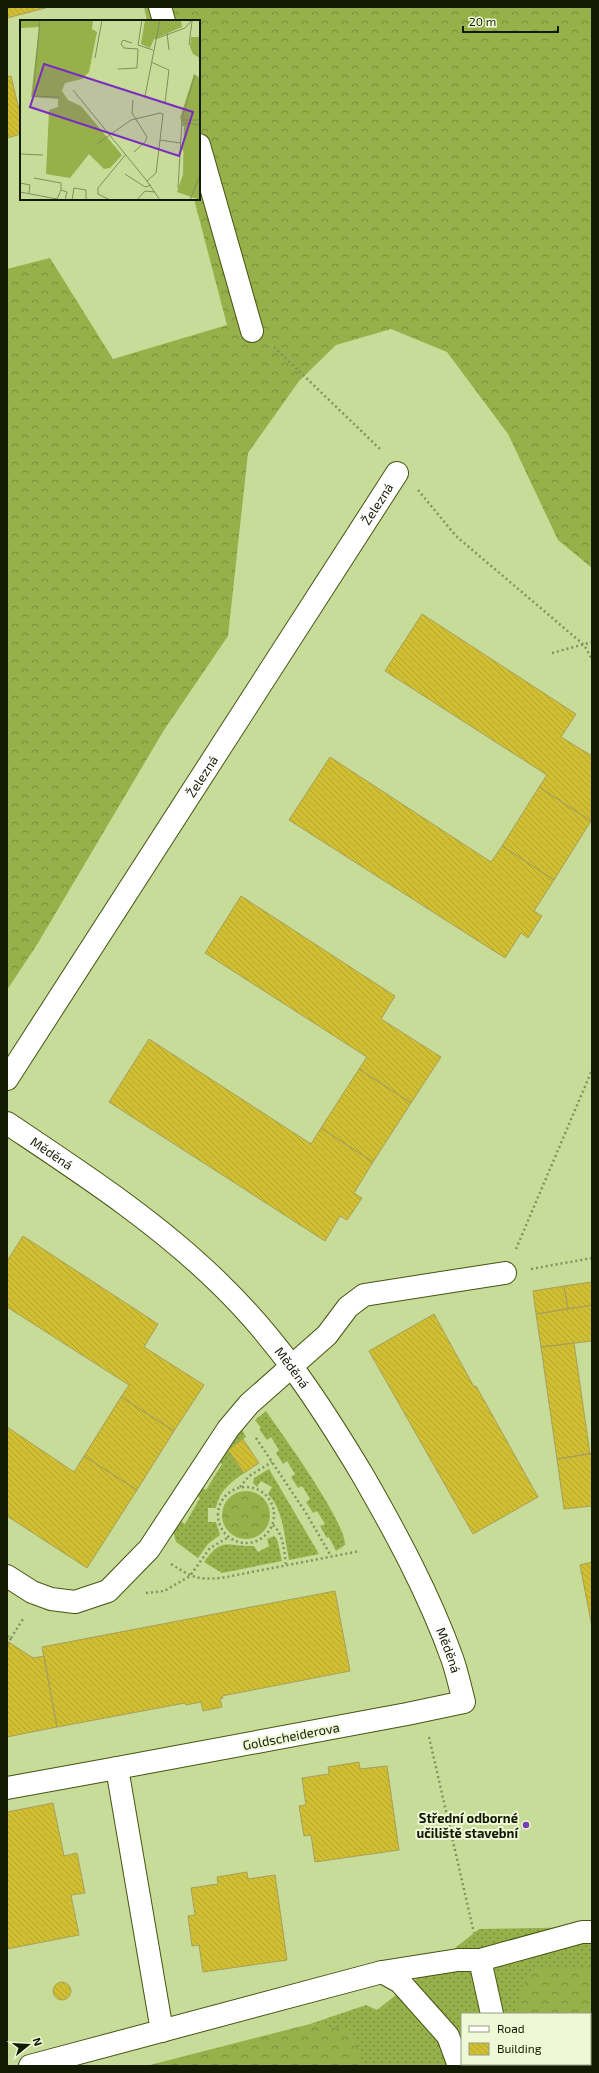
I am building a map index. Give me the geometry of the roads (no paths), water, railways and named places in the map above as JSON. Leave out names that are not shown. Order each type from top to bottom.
[{"type":"street","points":[[160,7],[164,20]]},
{"type":"street","points":[[200,149],[252,331]]},
{"type":"street","name":"Železná","points":[[7,1079],[405,479]]},
{"type":"street","name":"Měděná","points":[[7,1123],[84,1174],[161,1233],[223,1287],[256,1321],[293,1365],[335,1428],[407,1556],[431,1605],[453,1660],[464,1702]]},
{"type":"street","points":[[7,1576],[32,1592],[51,1599],[75,1602],[108,1592],[149,1549],[228,1429],[248,1404],[327,1335],[348,1307],[364,1295],[505,1273]]},
{"type":"street","name":"Goldscheiderova","points":[[7,1788],[423,1711],[464,1702]]},
{"type":"street","points":[[117,1768],[162,2031]]},
{"type":"street","points":[[30,2066],[382,1972],[458,1960],[480,1960],[582,1932],[592,1932]]},
{"type":"street","points":[[480,1960],[492,2013]]},
{"type":"street","points":[[382,1972],[400,1982],[448,2036],[459,2066]]},
{"type":"place","name":"Střední odborné učiliště stavební","points":[[526,1825]]}]
